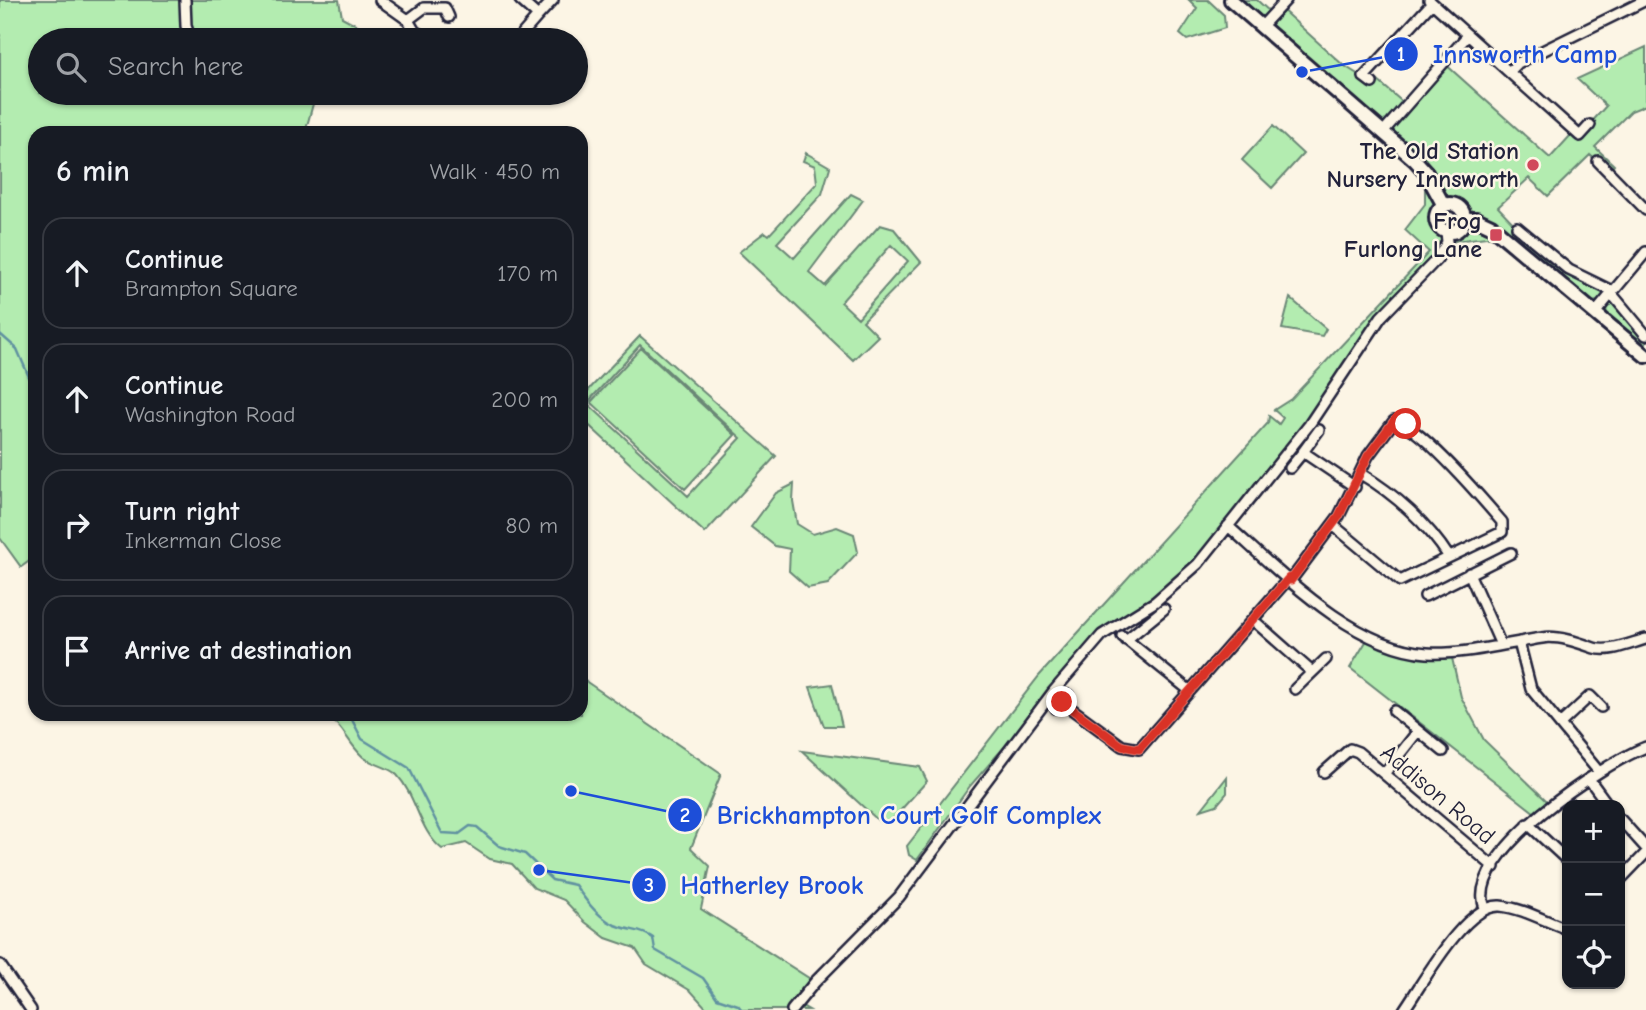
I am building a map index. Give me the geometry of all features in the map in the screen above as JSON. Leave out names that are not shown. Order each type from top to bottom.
[{"type":"street","points":[[185,0],[187,28]]},
{"type":"street","points":[[380,0],[408,20],[414,28]]},
{"type":"street","points":[[520,0],[538,16]]},
{"type":"street","points":[[528,28],[553,0]]},
{"type":"street","points":[[1231,0],[1425,171],[1444,206]]},
{"type":"street","points":[[1261,27],[1286,0]]},
{"type":"street","points":[[1510,71],[1518,63],[1646,0]]},
{"type":"street","points":[[1372,83],[1364,77],[1431,1],[1583,139],[1590,125]]},
{"type":"street","points":[[408,20],[424,8],[447,9]]},
{"type":"street","points":[[1383,132],[1468,35]]},
{"type":"street","points":[[1598,161],[1605,175],[1646,210]]},
{"type":"street","points":[[1444,206],[1456,206],[1464,219]]},
{"type":"street","points":[[792,1010],[814,982],[899,897],[1054,692],[1102,635],[1182,582],[1228,526],[1309,425],[1381,317],[1397,297],[1437,259],[1447,242],[1446,231],[1437,219],[1444,206]]},
{"type":"street","points":[[1446,231],[1456,231],[1464,219]]},
{"type":"street","points":[[1464,219],[1476,219],[1491,226],[1646,356]]},
{"type":"street","points":[[1517,227],[1573,272],[1612,292],[1646,335]]},
{"type":"street","points":[[1595,312],[1646,252]]},
{"type":"street","points":[[1062,702],[1122,746],[1139,749],[1290,579],[1332,525],[1355,487],[1368,456],[1398,421],[1449,464],[1502,522],[1502,532],[1399,581],[1332,525]]},
{"type":"street","points":[[1290,468],[1319,430]]},
{"type":"street","points":[[1303,452],[1355,487]]},
{"type":"street","points":[[1361,474],[1385,491],[1436,536],[1449,557]]},
{"type":"street","points":[[1228,526],[1340,621],[1402,648],[1437,653],[1552,638],[1606,649],[1646,639]]},
{"type":"street","points":[[1425,596],[1511,553]]},
{"type":"street","points":[[1469,573],[1501,645]]},
{"type":"street","points":[[1164,609],[1124,638],[1189,690]]},
{"type":"street","points":[[1253,620],[1312,672]]},
{"type":"street","points":[[1519,642],[1531,689],[1599,772]]},
{"type":"street","points":[[1295,689],[1326,659]]},
{"type":"street","points":[[1561,723],[1590,696],[1601,707]]},
{"type":"street","points":[[1394,711],[1443,751]]},
{"type":"street","points":[[1384,774],[1418,731]]},
{"type":"street","points":[[1485,908],[1482,890],[1494,867],[1528,824],[1599,772],[1646,747]]},
{"type":"street","name":"Addison Road","points":[[1324,772],[1350,748],[1494,867]]},
{"type":"street","points":[[1589,779],[1604,800]]},
{"type":"street","points":[[1528,824],[1562,855]]},
{"type":"street","points":[[1625,825],[1646,851],[1625,874]]},
{"type":"street","points":[[1404,1010],[1465,923],[1485,908],[1508,907],[1562,927]]},
{"type":"street","points":[[0,965],[31,1010]]},
{"type":"green space","points":[[0,0],[339,0],[342,17],[363,28],[28,28],[28,105],[313,105],[307,126],[28,126],[28,562],[21,567],[0,538]]},
{"type":"green space","points":[[1189,0],[1208,0],[1224,15],[1225,28],[1187,40],[1180,34],[1197,8]]},
{"type":"green space","points":[[1241,0],[1257,0],[1270,12],[1262,20]]},
{"type":"green space","points":[[1279,7],[1343,65],[1372,83],[1377,80],[1406,105],[1444,63],[1550,158],[1570,136],[1580,135],[1606,106],[1577,79],[1646,47],[1646,105],[1631,111],[1595,147],[1614,165],[1608,172],[1590,155],[1548,196],[1529,178],[1498,207],[1517,227],[1514,231],[1567,274],[1576,279],[1578,277],[1605,294],[1600,301],[1588,302],[1502,235],[1447,242],[1397,297],[1309,425],[1182,582],[1102,635],[970,786],[917,860],[909,855],[907,846],[1039,676],[1268,423],[1269,416],[1279,424],[1283,418],[1274,410],[1291,399],[1429,252],[1405,230],[1425,204],[1425,185],[1431,182],[1261,27]],"holes":[[[1449,205],[1460,209],[1464,216],[1460,228],[1452,232],[1443,230],[1437,221],[1438,212]]]},
{"type":"green space","points":[[1273,126],[1303,154],[1272,188],[1242,160]]},
{"type":"green space","points":[[806,153],[830,167],[822,194],[777,243],[794,258],[851,194],[863,200],[809,272],[825,286],[880,225],[894,229],[921,262],[863,321],[878,336],[853,360],[739,252],[765,232],[769,235],[817,183],[815,166],[803,161]],"holes":[[[891,245],[908,261],[858,318],[841,302]]]},
{"type":"green space","points":[[1290,298],[1326,329],[1322,336],[1282,329]]},
{"type":"green space","points":[[1612,302],[1646,335],[1646,351],[1607,318],[1606,305]]},
{"type":"green space","points":[[640,336],[776,456],[705,533],[588,424],[588,404],[688,496],[741,438],[640,345],[588,402],[588,391]]},
{"type":"green space","points":[[641,348],[735,435],[685,489],[591,402]]},
{"type":"green space","points":[[794,484],[793,501],[797,524],[813,534],[837,527],[854,534],[858,552],[828,584],[808,588],[789,571],[790,549],[775,546],[751,527],[776,493]]},
{"type":"green space","points":[[1367,640],[1421,657],[1452,658],[1461,697],[1484,740],[1548,802],[1535,813],[1350,668]]},
{"type":"green space","points":[[588,683],[721,774],[691,848],[710,866],[701,909],[815,982],[797,1003],[809,1010],[708,1010],[691,991],[646,964],[635,948],[606,938],[585,922],[564,900],[534,888],[512,864],[490,859],[466,843],[442,849],[428,833],[397,775],[363,757],[334,721],[588,721]]},
{"type":"green space","points":[[832,684],[842,726],[824,726],[810,687]]},
{"type":"green space","points":[[802,751],[920,767],[927,781],[890,822],[881,823]]},
{"type":"green space","points":[[1227,777],[1227,793],[1217,805],[1201,810]]},
{"type":"waterway","points":[[0,334],[17,349],[28,375]]},
{"type":"waterway","points":[[353,721],[362,739],[409,768],[442,833],[459,834],[470,826],[477,827],[499,846],[525,854],[552,880],[575,885],[589,904],[607,921],[653,938],[655,950],[703,978],[717,998],[738,1005],[742,1010]]},
{"type":"place","name":"Innsworth Camp","points":[[1302,72]]},
{"type":"place","name":"The Old Station Nursery Innsworth","points":[[1533,165]]},
{"type":"place","name":"Frog Furlong Lane","points":[[1496,235]]},
{"type":"place","name":"Brickhampton Court Golf Complex","points":[[571,791]]},
{"type":"place","name":"Hatherley Brook","points":[[539,870]]},
{"type":"route","points":[[1062,702],[1081,719],[1122,746],[1139,749],[1289,578],[1291,580],[1321,542],[1358,482],[1368,456],[1394,421],[1406,424]]}]
